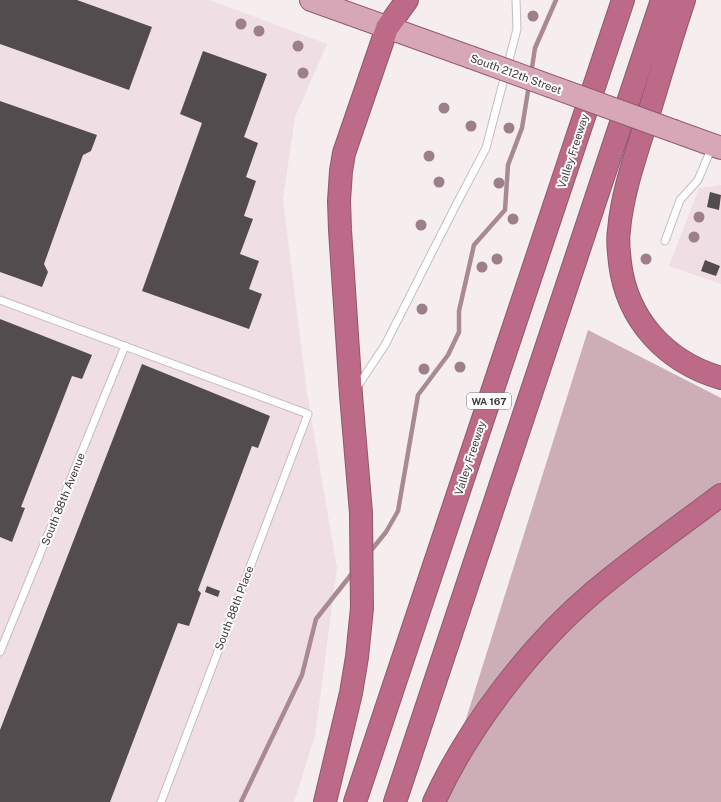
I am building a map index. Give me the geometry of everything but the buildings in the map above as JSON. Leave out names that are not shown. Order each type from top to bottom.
[{"type":"highway","points":[[325,802],[351,693],[357,657],[362,608],[363,567],[361,513],[351,395],[340,230],[339,202],[341,171],[346,146],[387,28],[407,0]]},
{"type":"highway","name":"Valley Freeway","points":[[355,802],[623,0]]},
{"type":"highway","name":"WA 167","points":[[395,802],[662,0]]},
{"type":"highway","points":[[684,0],[673,32],[626,194],[619,229],[619,257],[628,296],[648,331],[666,349],[687,364],[700,371],[721,378]]},
{"type":"highway","points":[[434,802],[450,768],[488,711],[519,670],[544,641],[595,591],[721,495]]},
{"type":"main road","name":"South 212th Street","points":[[311,0],[717,147]]},
{"type":"lane","points":[[351,395],[385,345],[486,148],[517,29],[516,0]]},
{"type":"lane","points":[[665,241],[680,200],[698,180],[717,147]]},
{"type":"lane","points":[[0,300],[125,346]]},
{"type":"lane","name":"South 88th Place","points":[[125,346],[308,414],[161,802]]},
{"type":"lane","name":"South 88th Avenue","points":[[0,652],[125,346]]},
{"type":"shaded area","points":[[0,0],[210,0],[327,44],[295,117],[283,199],[307,393],[337,568],[315,736],[294,802],[0,802]]},
{"type":"shaded area","points":[[721,185],[721,284],[669,266],[699,188]]},
{"type":"shaded area","points":[[588,330],[721,398],[721,802],[440,802]]},
{"type":"waterway","points":[[531,74],[535,48],[556,0]]},
{"type":"waterway","points":[[369,553],[386,532],[398,511],[418,395],[448,355],[459,332],[459,311],[474,245],[505,210],[508,165],[522,128],[529,85]]},
{"type":"waterway","points":[[241,802],[302,675],[316,619],[354,571]]}]
